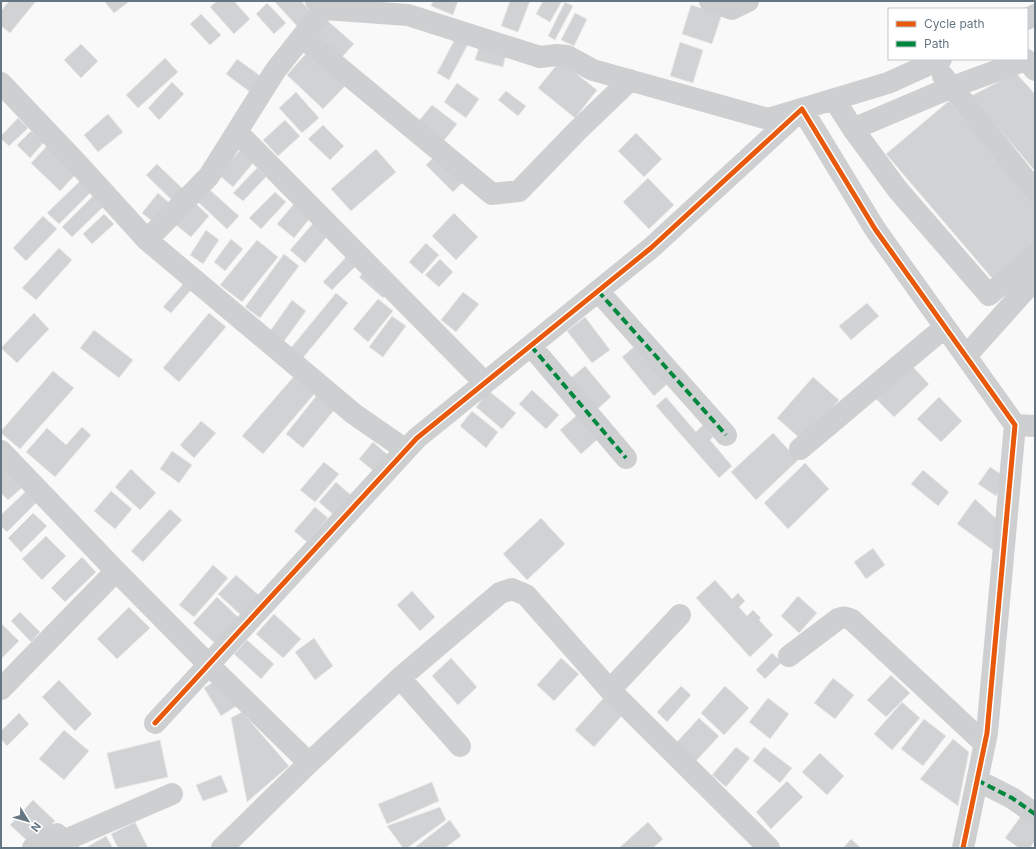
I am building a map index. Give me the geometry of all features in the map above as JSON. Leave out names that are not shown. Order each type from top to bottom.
[{"type":"street","points":[[710,1],[732,9],[748,1]]},
{"type":"street","points":[[147,240],[209,176],[275,71],[302,37],[320,5],[412,8],[540,57],[557,55],[567,56],[593,70],[768,119],[888,83],[937,61],[952,86],[1035,191]]},
{"type":"street","points":[[302,37],[492,194],[520,191],[578,130],[630,80]]},
{"type":"street","points":[[852,129],[952,86],[1026,60],[1035,70]]},
{"type":"street","points":[[1,83],[147,240],[354,414],[406,450]]},
{"type":"street","points":[[834,99],[852,129],[898,190],[989,295],[1035,255]]},
{"type":"street","points":[[155,723],[417,438],[652,248],[802,109]]},
{"type":"street","points":[[802,109],[874,230],[966,356],[1025,425],[987,733],[963,848]]},
{"type":"street","points":[[237,132],[485,383]]},
{"type":"street","points":[[966,356],[1035,279]]},
{"type":"street","points":[[598,291],[726,435]]},
{"type":"street","points":[[800,449],[945,327]]},
{"type":"street","points":[[531,346],[626,458]]},
{"type":"street","points":[[1,451],[116,571],[309,763]]},
{"type":"street","points":[[1,689],[116,571]]},
{"type":"street","points":[[222,848],[309,763],[400,678],[500,593],[512,589],[526,595],[610,690],[769,848]]},
{"type":"street","points":[[610,690],[680,615]]},
{"type":"street","points":[[789,656],[838,619],[843,617],[848,618],[852,620],[984,744]]},
{"type":"street","points":[[400,678],[460,746]]},
{"type":"street","points":[[977,780],[1012,798],[1035,814]]},
{"type":"street","points":[[33,848],[57,834],[65,844],[172,794]]},
{"type":"building","points":[[9,1],[36,1],[10,33],[1,26],[1,11]]},
{"type":"building","points":[[104,1],[130,1],[114,13]]},
{"type":"building","points":[[217,1],[234,1],[250,19],[234,34],[210,7]]},
{"type":"building","points":[[274,1],[301,1],[312,13],[298,27]]},
{"type":"building","points":[[433,1],[458,1],[453,15],[431,6]]},
{"type":"building","points":[[510,1],[530,1],[518,32],[501,26]]},
{"type":"building","points":[[543,1],[562,1],[550,22],[536,14]]},
{"type":"building","points":[[565,2],[573,6],[555,40],[548,36]]},
{"type":"building","points":[[267,3],[286,23],[274,34],[256,14]]},
{"type":"building","points":[[691,5],[722,14],[712,44],[682,34]]},
{"type":"building","points":[[575,13],[587,19],[574,46],[561,40]]},
{"type":"building","points":[[201,14],[221,35],[210,45],[190,24]]},
{"type":"building","points":[[328,21],[354,44],[341,58],[315,35]]},
{"type":"building","points":[[456,37],[468,44],[449,80],[437,73]]},
{"type":"building","points":[[680,42],[703,50],[693,83],[670,76]]},
{"type":"building","points":[[81,44],[98,61],[81,78],[64,60]]},
{"type":"building","points":[[479,47],[506,54],[503,67],[475,60]]},
{"type":"building","points":[[309,50],[346,85],[323,109],[287,75]]},
{"type":"building","points":[[165,58],[178,72],[138,108],[126,95]]},
{"type":"building","points":[[237,59],[266,80],[254,95],[226,74]]},
{"type":"building","points":[[560,61],[597,90],[575,118],[538,88]]},
{"type":"building","points":[[1016,73],[1035,94],[1035,171],[971,96]]},
{"type":"building","points":[[172,82],[184,94],[159,120],[148,108]]},
{"type":"building","points":[[457,83],[479,99],[466,118],[444,102]]},
{"type":"building","points":[[506,91],[526,106],[518,116],[498,100]]},
{"type":"building","points":[[296,92],[319,118],[302,133],[279,108]]},
{"type":"building","points":[[949,101],[1035,202],[1035,251],[997,284],[886,154]]},
{"type":"building","points":[[432,105],[457,124],[442,143],[417,123]]},
{"type":"building","points":[[108,114],[123,132],[98,152],[84,135]]},
{"type":"building","points":[[18,118],[28,128],[9,146],[1,139],[1,136]]},
{"type":"building","points":[[285,120],[300,136],[278,156],[263,140]]},
{"type":"building","points":[[323,125],[344,146],[330,160],[308,139]]},
{"type":"building","points":[[31,131],[44,142],[30,158],[17,145]]},
{"type":"building","points":[[636,133],[662,159],[644,177],[618,151]]},
{"type":"building","points":[[47,146],[76,174],[60,191],[31,163]]},
{"type":"building","points":[[376,149],[396,172],[351,211],[331,189]]},
{"type":"building","points":[[240,150],[254,162],[233,187],[219,175]]},
{"type":"building","points":[[439,152],[466,179],[453,192],[426,165]]},
{"type":"building","points":[[157,164],[186,192],[175,203],[146,175]]},
{"type":"building","points":[[257,168],[266,177],[243,201],[233,193]]},
{"type":"building","points":[[648,178],[674,205],[649,229],[623,202]]},
{"type":"building","points":[[81,180],[92,191],[59,224],[47,213]]},
{"type":"building","points":[[210,190],[239,216],[227,229],[198,202]]},
{"type":"building","points":[[275,192],[286,202],[261,229],[249,218]]},
{"type":"building","points":[[158,193],[173,206],[157,225],[142,213]]},
{"type":"building","points":[[93,196],[103,207],[72,237],[62,227]]},
{"type":"building","points":[[298,199],[314,213],[294,238],[277,224]]},
{"type":"building","points":[[195,203],[209,216],[191,237],[176,225]]},
{"type":"building","points":[[454,213],[478,237],[456,260],[432,236]]},
{"type":"building","points":[[104,214],[114,224],[92,244],[83,234]]},
{"type":"building","points":[[43,216],[57,229],[26,261],[13,248]]},
{"type":"building","points":[[316,220],[330,233],[305,263],[290,250]]},
{"type":"building","points":[[206,230],[219,240],[203,264],[190,255]]},
{"type":"building","points":[[231,239],[243,249],[225,271],[214,262]]},
{"type":"building","points":[[257,240],[278,257],[242,302],[220,285]]},
{"type":"building","points":[[426,243],[439,255],[422,274],[409,262]]},
{"type":"building","points":[[59,248],[72,260],[36,300],[22,288]]},
{"type":"building","points":[[284,254],[299,266],[260,318],[245,307]]},
{"type":"building","points":[[348,255],[358,264],[332,290],[323,282]]},
{"type":"building","points":[[440,259],[453,272],[439,287],[425,275]]},
{"type":"building","points":[[366,270],[390,290],[383,298],[359,277]]},
{"type":"building","points":[[184,283],[191,290],[171,313],[163,307]]},
{"type":"building","points":[[463,292],[479,304],[456,332],[441,320]]},
{"type":"building","points":[[336,293],[348,303],[302,359],[290,349]]},
{"type":"building","points":[[378,299],[393,311],[368,342],[353,329]]},
{"type":"building","points":[[292,300],[306,311],[282,344],[268,334]]},
{"type":"building","points":[[867,303],[879,316],[851,340],[839,326]]},
{"type":"building","points":[[34,313],[49,329],[17,363],[1,348]]},
{"type":"building","points":[[209,313],[226,327],[179,382],[163,368]]},
{"type":"building","points":[[392,316],[406,326],[383,357],[369,347]]},
{"type":"building","points":[[585,317],[610,350],[592,363],[567,331]]},
{"type":"building","points":[[94,330],[133,360],[119,378],[80,348]]},
{"type":"building","points":[[635,346],[667,384],[654,396],[622,357]]},
{"type":"building","points":[[911,365],[929,384],[894,417],[876,399]]},
{"type":"building","points":[[585,366],[611,397],[593,413],[566,382]]},
{"type":"building","points":[[53,371],[74,388],[20,449],[1,433],[1,431]]},
{"type":"building","points":[[296,374],[316,392],[263,454],[242,436]]},
{"type":"building","points":[[813,377],[839,400],[803,441],[777,418]]},
{"type":"building","points":[[532,390],[559,415],[546,429],[519,404]]},
{"type":"building","points":[[489,391],[516,413],[502,429],[476,407]]},
{"type":"building","points":[[317,395],[335,409],[303,448],[286,434]]},
{"type":"building","points":[[666,397],[696,432],[703,425],[713,437],[710,440],[732,466],[719,478],[656,406]]},
{"type":"building","points":[[939,397],[962,421],[941,442],[917,419]]},
{"type":"building","points":[[472,411],[498,432],[486,448],[460,426]]},
{"type":"building","points":[[577,415],[598,439],[581,454],[560,430]]},
{"type":"building","points":[[201,421],[216,433],[194,458],[180,445]]},
{"type":"building","points":[[82,427],[91,435],[55,477],[26,452],[47,428],[66,445]]},
{"type":"building","points":[[773,433],[798,460],[756,500],[731,472]]},
{"type":"building","points":[[373,442],[389,456],[376,473],[359,459]]},
{"type":"building","points":[[172,451],[192,465],[179,483],[160,469]]},
{"type":"building","points":[[1,461],[26,484],[8,500],[1,493]]},
{"type":"building","points":[[324,462],[339,474],[315,502],[300,490]]},
{"type":"building","points":[[805,463],[829,489],[788,529],[764,503]]},
{"type":"building","points":[[990,467],[1007,478],[996,496],[978,484]]},
{"type":"building","points":[[131,469],[156,493],[140,510],[115,487]]},
{"type":"building","points":[[923,470],[949,492],[938,506],[911,484]]},
{"type":"building","points":[[336,482],[354,498],[337,518],[319,502]]},
{"type":"building","points":[[26,491],[37,502],[7,532],[1,526],[1,515]]},
{"type":"building","points":[[111,491],[132,509],[115,529],[94,511]]},
{"type":"building","points":[[975,499],[1001,523],[993,550],[957,524]]},
{"type":"building","points":[[315,507],[328,518],[307,542],[294,531]]},
{"type":"building","points":[[170,509],[182,520],[143,562],[131,551]]},
{"type":"building","points":[[33,513],[47,526],[21,552],[8,538]]},
{"type":"building","points":[[541,518],[565,544],[527,580],[503,554]]},
{"type":"building","points":[[46,536],[66,556],[42,580],[22,559]]},
{"type":"building","points":[[873,548],[885,565],[866,579],[854,562]]},
{"type":"building","points":[[82,557],[96,572],[65,602],[51,588]]},
{"type":"building","points":[[213,565],[228,578],[194,617],[179,605]]},
{"type":"building","points":[[236,575],[262,598],[244,618],[218,594]]},
{"type":"building","points":[[715,580],[732,599],[738,593],[745,601],[739,607],[747,616],[753,610],[761,618],[759,620],[773,635],[750,657],[696,598]]},
{"type":"building","points":[[412,591],[435,617],[420,631],[397,605]]},
{"type":"building","points":[[798,596],[817,613],[799,633],[781,616]]},
{"type":"building","points":[[217,597],[243,622],[219,647],[193,623]]},
{"type":"building","points":[[129,607],[150,628],[117,659],[97,639]]},
{"type":"building","points":[[20,612],[40,632],[31,642],[11,621]]},
{"type":"building","points":[[274,614],[301,639],[283,658],[256,634]]},
{"type":"building","points":[[1,623],[19,641],[1,659]]},
{"type":"building","points":[[314,638],[333,666],[315,680],[295,652]]},
{"type":"building","points":[[247,640],[274,664],[261,679],[234,654]]},
{"type":"building","points":[[772,653],[782,662],[765,679],[756,670]]},
{"type":"building","points":[[451,658],[477,687],[458,705],[432,676]]},
{"type":"building","points":[[561,658],[579,674],[554,701],[537,685]]},
{"type":"building","points":[[891,675],[910,693],[886,717],[867,700]]},
{"type":"building","points":[[221,677],[238,705],[221,716],[204,688]]},
{"type":"building","points":[[833,678],[854,695],[835,719],[814,703]]},
{"type":"building","points":[[59,680],[92,714],[75,731],[42,697]]},
{"type":"building","points":[[681,686],[691,695],[667,722],[657,712]]},
{"type":"building","points":[[725,686],[749,708],[724,735],[701,713]]},
{"type":"building","points":[[608,693],[627,710],[594,747],[575,730]]},
{"type":"building","points":[[768,698],[789,714],[770,739],[749,722]]},
{"type":"building","points":[[902,702],[920,718],[892,750],[874,734]]},
{"type":"building","points":[[242,712],[289,766],[247,802],[231,718]]},
{"type":"building","points":[[19,713],[29,724],[7,746],[1,739],[1,731]]},
{"type":"building","points":[[699,718],[719,736],[695,762],[676,743]]},
{"type":"building","points":[[924,719],[946,736],[923,766],[901,749]]},
{"type":"building","points":[[64,730],[89,751],[64,780],[39,759]]},
{"type":"building","points":[[953,739],[969,752],[958,806],[920,779]]},
{"type":"building","points":[[160,740],[168,777],[115,789],[107,753]]},
{"type":"building","points":[[736,747],[750,758],[726,787],[712,775]]},
{"type":"building","points":[[764,747],[792,768],[780,783],[753,761]]},
{"type":"building","points":[[820,753],[844,776],[827,795],[802,772]]},
{"type":"building","points":[[221,775],[228,792],[203,801],[196,785]]},
{"type":"building","points":[[787,781],[803,797],[771,829],[756,812]]},
{"type":"building","points":[[432,782],[439,801],[387,824],[378,804]]},
{"type":"building","points":[[33,800],[55,821],[32,845],[10,825]]},
{"type":"building","points":[[440,807],[446,820],[407,848],[403,848],[387,826]]},
{"type":"building","points":[[1021,816],[1035,826],[1035,841],[1030,848],[1019,848],[1005,838]]},
{"type":"building","points":[[450,820],[461,836],[445,848],[414,848]]},
{"type":"building","points":[[135,822],[148,848],[118,848],[111,834]]},
{"type":"building","points":[[648,822],[663,839],[653,848],[619,848]]},
{"type":"building","points":[[106,836],[113,848],[87,847]]},
{"type":"building","points":[[851,839],[861,848],[843,848]]},
{"type":"marked path","points":[[598,291],[726,435]]},
{"type":"marked path","points":[[531,346],[626,458]]},
{"type":"marked path","points":[[977,780],[1012,798],[1035,814]]},
{"type":"cycle path","points":[[155,723],[417,438],[651,248],[802,109],[875,229],[1015,425],[987,733],[963,848]]}]
